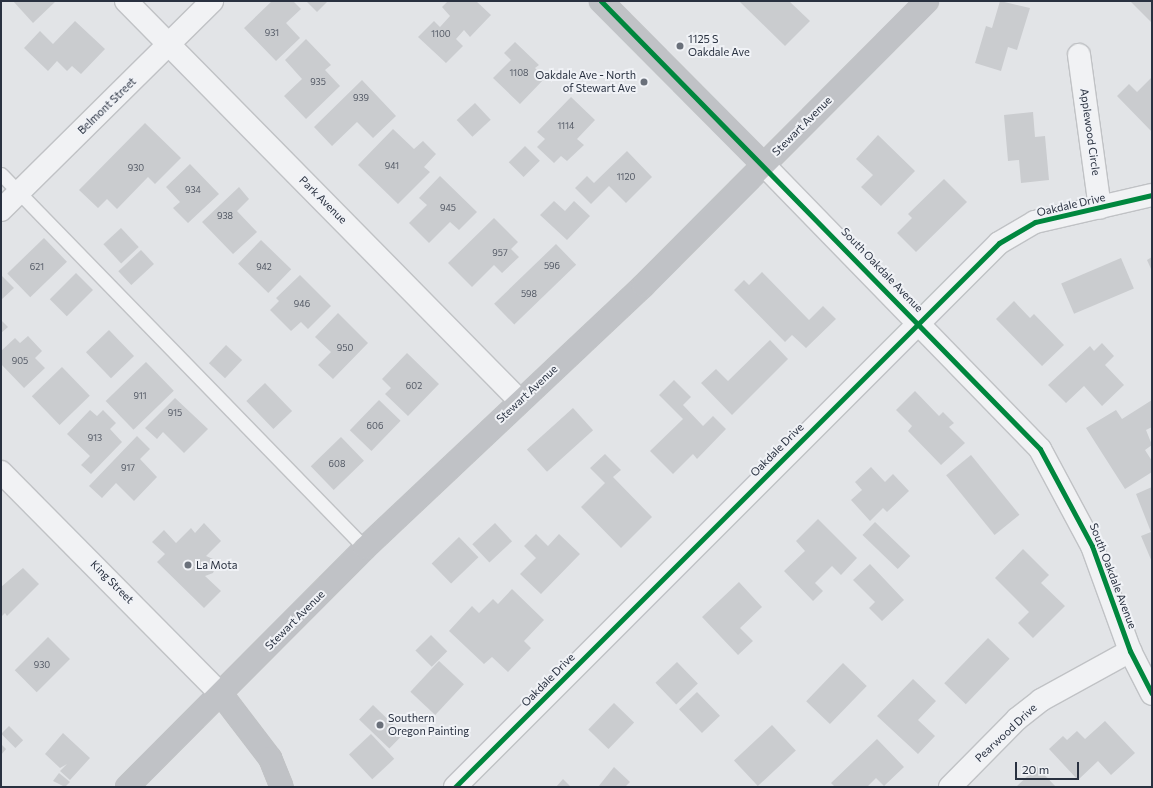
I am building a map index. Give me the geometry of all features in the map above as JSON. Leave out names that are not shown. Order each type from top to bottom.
[{"type":"main road","name":"South Oakdale Avenue","points":[[601,1],[763,164]]},
{"type":"main road","name":"Stewart Avenue","points":[[127,787],[365,548],[519,400],[643,286],[927,1]]},
{"type":"main road","points":[[221,694],[270,758],[282,787]]},
{"type":"street","name":"Park Avenue","points":[[126,1],[519,400]]},
{"type":"street","name":"Belmont Street","points":[[1,210],[170,45],[212,1]]},
{"type":"street","name":"Applewood Circle","points":[[1079,55],[1100,208]]},
{"type":"street","name":"South Oakdale Avenue","points":[[763,164],[1022,427],[1044,454],[1092,546],[1130,651],[1152,694]]},
{"type":"street","name":"Oakdale Drive","points":[[455,787],[975,265],[1014,233],[1035,222],[1152,195]]},
{"type":"street","name":"King Street","points":[[1,472],[221,694]]},
{"type":"street","name":"Pearwood Drive","points":[[950,787],[1017,719],[1041,700],[1130,651]]},
{"type":"lane","points":[[1,174],[365,548]]},
{"type":"building","points":[[13,1],[56,1],[33,23]]},
{"type":"building","points":[[272,1],[293,1],[301,9],[286,23],[300,38],[276,61],[244,28]]},
{"type":"building","points":[[306,1],[328,1],[317,12]]},
{"type":"building","points":[[448,1],[476,1],[491,15],[470,37],[464,30],[456,39],[463,46],[446,63],[418,37],[434,21],[440,27],[450,16],[442,7]]},
{"type":"building","points":[[789,1],[810,21],[785,46],[740,2]]},
{"type":"building","points":[[1000,1],[1030,8],[1017,50],[1008,47],[1001,71],[975,63],[986,26],[992,28]]},
{"type":"building","points":[[1130,1],[1152,1],[1152,23]]},
{"type":"building","points":[[75,21],[105,49],[81,74],[72,66],[67,71],[57,61],[48,71],[24,48],[40,31],[53,44]]},
{"type":"building","points":[[306,39],[331,65],[325,70],[340,86],[306,119],[284,96],[302,79],[285,60]]},
{"type":"building","points":[[515,42],[539,65],[535,68],[545,78],[520,104],[493,78],[511,60],[504,53]]},
{"type":"building","points":[[1152,77],[1152,132],[1117,96],[1129,84],[1137,92]]},
{"type":"building","points":[[362,80],[396,116],[373,138],[357,122],[332,146],[314,127]]},
{"type":"building","points":[[571,97],[595,120],[577,139],[584,145],[567,161],[561,156],[554,163],[537,147],[545,139],[537,132]]},
{"type":"building","points":[[475,103],[491,120],[472,137],[457,120]]},
{"type":"building","points":[[1033,112],[1035,137],[1045,136],[1049,180],[1021,183],[1019,160],[1008,161],[1004,115]]},
{"type":"building","points":[[145,123],[181,158],[155,184],[148,177],[117,209],[107,199],[98,208],[79,190]]},
{"type":"building","points":[[393,129],[414,149],[423,141],[436,154],[424,167],[430,172],[398,204],[358,165]]},
{"type":"building","points":[[878,135],[915,171],[881,206],[861,187],[873,175],[856,159]]},
{"type":"building","points":[[525,146],[540,161],[524,177],[509,162]]},
{"type":"building","points":[[627,151],[652,177],[626,203],[609,186],[591,204],[575,188],[587,176],[594,183]]},
{"type":"building","points":[[190,164],[219,194],[188,223],[173,208],[180,202],[166,187]]},
{"type":"building","points":[[440,176],[477,212],[459,230],[450,222],[429,243],[409,223],[427,205],[419,198]]},
{"type":"building","points":[[944,179],[967,202],[916,252],[897,233],[912,218],[908,214]]},
{"type":"building","points":[[239,187],[249,199],[237,211],[257,232],[233,254],[202,222]]},
{"type":"building","points":[[554,201],[565,211],[574,201],[590,216],[567,240],[540,215]]},
{"type":"building","points":[[494,218],[518,242],[511,249],[519,257],[502,273],[494,265],[472,287],[448,263]]},
{"type":"building","points":[[121,228],[139,247],[121,263],[103,244]]},
{"type":"building","points":[[44,238],[67,262],[30,297],[7,273]]},
{"type":"building","points":[[261,240],[291,269],[268,293],[238,264]]},
{"type":"building","points":[[556,244],[576,265],[514,325],[494,304]]},
{"type":"building","points":[[141,250],[154,264],[131,285],[118,271]]},
{"type":"building","points":[[1152,257],[1152,271],[1147,260]]},
{"type":"building","points":[[1121,258],[1134,288],[1074,314],[1061,283]]},
{"type":"building","points":[[762,272],[809,320],[823,306],[836,319],[806,348],[792,335],[785,342],[734,290],[744,280],[749,285]]},
{"type":"building","points":[[76,273],[93,290],[67,316],[50,299]]},
{"type":"building","points":[[1,275],[14,288],[1,300]]},
{"type":"building","points":[[300,275],[331,306],[308,329],[301,322],[291,331],[270,310],[279,301],[276,298]]},
{"type":"building","points":[[1014,301],[1030,318],[1034,314],[1064,345],[1042,366],[996,319]]},
{"type":"building","points":[[338,313],[368,343],[333,379],[318,365],[331,352],[315,337]]},
{"type":"building","points":[[1,320],[8,327],[1,333]]},
{"type":"building","points":[[109,330],[134,356],[111,378],[86,352]]},
{"type":"building","points":[[28,336],[42,351],[35,358],[45,368],[24,388],[1,364],[1,351],[15,338],[20,343]]},
{"type":"building","points":[[770,340],[788,359],[732,415],[701,383],[716,369],[728,381]]},
{"type":"building","points":[[1102,343],[1114,356],[1105,365],[1124,385],[1102,406],[1084,386],[1066,403],[1048,385],[1090,346],[1094,351]]},
{"type":"building","points":[[226,345],[242,360],[225,378],[209,363]]},
{"type":"building","points":[[407,353],[439,384],[408,416],[385,394],[391,388],[382,379]]},
{"type":"building","points":[[146,362],[174,391],[134,430],[106,401]]},
{"type":"building","points":[[62,367],[90,396],[60,425],[32,396]]},
{"type":"building","points":[[674,380],[691,397],[683,405],[703,426],[713,416],[726,429],[697,459],[693,454],[673,474],[650,451],[683,419],[659,395]]},
{"type":"building","points":[[265,383],[292,411],[273,429],[246,401]]},
{"type":"building","points":[[915,391],[939,416],[943,412],[954,423],[949,427],[965,443],[941,465],[908,431],[912,426],[896,410]]},
{"type":"building","points":[[175,398],[208,429],[184,453],[163,432],[157,439],[145,428]]},
{"type":"building","points":[[379,400],[401,421],[371,451],[350,430]]},
{"type":"building","points":[[1152,400],[1152,427],[1146,430],[1152,445],[1145,450],[1152,461],[1152,472],[1125,489],[1086,428],[1116,410],[1122,419]]},
{"type":"building","points":[[573,408],[593,430],[547,472],[527,449]]},
{"type":"building","points":[[90,410],[97,416],[103,410],[116,423],[110,429],[122,442],[91,474],[81,465],[90,456],[67,434]]},
{"type":"building","points":[[137,436],[150,449],[140,459],[157,477],[134,501],[116,483],[102,498],[89,486]]},
{"type":"building","points":[[341,437],[364,461],[334,490],[311,466]]},
{"type":"building","points":[[605,454],[621,470],[613,477],[652,517],[621,548],[581,507],[605,483],[590,468]]},
{"type":"building","points":[[971,455],[1019,515],[995,535],[946,475]]},
{"type":"building","points":[[871,467],[885,482],[893,474],[909,491],[887,512],[883,508],[870,521],[851,500],[862,490],[855,482]]},
{"type":"building","points":[[1152,487],[1152,562],[1141,536],[1151,532],[1136,494]]},
{"type":"building","points":[[818,519],[857,558],[841,575],[832,566],[815,583],[823,591],[813,601],[784,571],[805,551],[796,541]]},
{"type":"building","points":[[875,522],[910,556],[898,569],[862,535]]},
{"type":"building","name":"La Mota","points":[[204,523],[221,541],[206,556],[213,559],[216,566],[213,573],[205,576],[221,591],[204,608],[157,562],[165,554],[152,542],[164,530],[176,543],[191,528],[195,533]]},
{"type":"building","points":[[495,523],[512,541],[489,562],[472,544]]},
{"type":"building","points":[[536,534],[548,546],[559,534],[580,554],[541,594],[520,574],[536,558],[524,546]]},
{"type":"building","points":[[459,537],[478,557],[451,584],[432,563]]},
{"type":"building","points":[[1023,549],[1049,575],[1041,583],[1065,606],[1033,638],[1018,623],[1029,612],[995,578]]},
{"type":"building","points":[[870,564],[904,600],[882,621],[869,608],[875,602],[853,580]]},
{"type":"building","points":[[23,568],[39,584],[7,616],[5,613],[1,617],[1,587]]},
{"type":"building","points":[[739,582],[762,607],[740,628],[753,641],[738,655],[702,617]]},
{"type":"building","points":[[512,589],[544,620],[524,641],[531,648],[508,672],[492,657],[484,664],[449,631],[472,606],[479,613],[493,599],[498,604]]},
{"type":"building","points":[[431,635],[447,651],[432,667],[415,651]]},
{"type":"building","points":[[48,637],[70,659],[37,692],[15,670]]},
{"type":"building","points":[[988,638],[1010,659],[966,704],[944,683]]},
{"type":"building","points":[[439,661],[464,684],[435,715],[410,692]]},
{"type":"building","points":[[677,662],[698,684],[676,704],[655,683]]},
{"type":"building","points":[[843,663],[867,686],[830,724],[806,701]]},
{"type":"building","points":[[913,679],[936,701],[918,720],[935,736],[918,754],[877,716]]},
{"type":"building","points":[[697,692],[720,716],[702,733],[679,709]]},
{"type":"building","points":[[614,703],[634,722],[608,749],[588,730]]},
{"type":"building","name":"Southern Oregon Painting","points":[[373,705],[403,734],[389,749],[359,719]]},
{"type":"building","points":[[1105,721],[1135,753],[1111,775],[1098,761],[1078,780],[1049,749],[1063,736],[1067,740],[1077,731],[1085,739]]},
{"type":"building","points":[[772,725],[796,751],[758,786],[734,760]]},
{"type":"building","points":[[9,726],[23,740],[15,748],[1,734]]},
{"type":"building","points":[[63,733],[90,758],[70,780],[60,771],[67,764],[60,768],[45,754]]},
{"type":"building","points":[[371,734],[394,759],[372,779],[349,754]]},
{"type":"building","points":[[877,739],[904,767],[884,786],[876,778],[867,787],[835,787],[831,783]]},
{"type":"building","points":[[1,744],[6,749],[1,755]]},
{"type":"building","points":[[614,767],[630,782],[625,787],[598,787]]},
{"type":"building","points":[[1037,767],[1056,787],[1016,787]]},
{"type":"building","points":[[59,773],[70,782],[65,787],[53,781]]},
{"type":"building","points":[[563,779],[571,787],[556,787]]},
{"type":"cycle path","points":[[601,1],[1040,449],[1092,546],[1130,651],[1152,694]]},
{"type":"cycle path","points":[[455,787],[999,243],[1035,222],[1152,195]]},
{"type":"place","name":"1125 S Oakdale Ave","points":[[680,46]]},
{"type":"place","name":"Oakdale Ave - North of Stewart Ave","points":[[644,82]]},
{"type":"place","name":"La Mota","points":[[188,565]]},
{"type":"place","name":"Southern Oregon Painting","points":[[380,725]]}]
